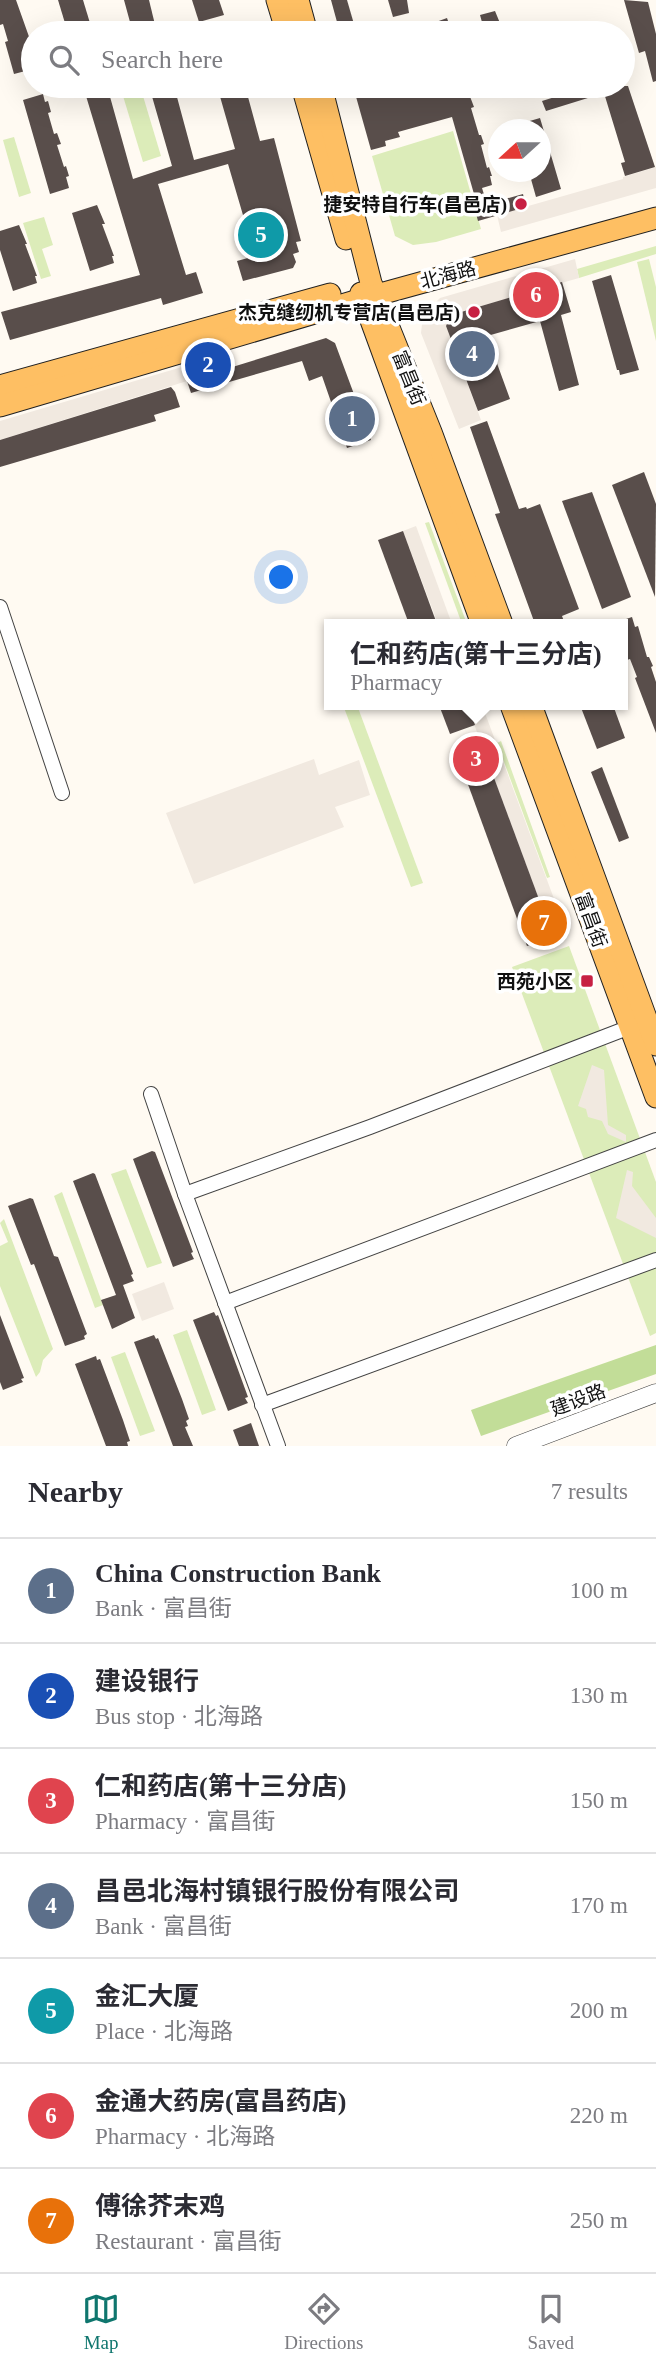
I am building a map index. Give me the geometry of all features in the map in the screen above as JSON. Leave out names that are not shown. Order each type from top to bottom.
[{"type":"main road","points":[[277,0],[283,21]]},
{"type":"main road","points":[[298,0],[304,21]]},
{"type":"main road","name":"富昌街","points":[[306,98],[367,291],[480,619]]},
{"type":"main road","name":"富昌街","points":[[324,98],[367,291],[431,432],[500,619]]},
{"type":"main road","name":"北海路","points":[[0,406],[656,204]]},
{"type":"main road","name":"北海路","points":[[0,386],[656,218]]},
{"type":"main road","name":"富昌街","points":[[513,710],[656,1097]]},
{"type":"main road","name":"富昌街","points":[[533,710],[656,1045]]},
{"type":"street","points":[[0,607],[62,793]]},
{"type":"street","points":[[185,1194],[370,1127],[630,1027]]},
{"type":"street","points":[[150,1094],[278,1446]]},
{"type":"street","points":[[225,1303],[656,1140]]},
{"type":"street","points":[[262,1405],[656,1261]]},
{"type":"street","name":"建设路","points":[[516,1446],[656,1393]]},
{"type":"green space","points":[[124,98],[144,98],[161,156],[143,162]]},
{"type":"green space","points":[[453,131],[481,229],[436,242],[413,245],[395,236],[372,156]]},
{"type":"green space","points":[[14,137],[31,193],[19,197],[3,140]]},
{"type":"green space","points":[[44,217],[53,245],[42,249],[51,276],[41,279],[23,223]]},
{"type":"green space","points":[[656,246],[656,254],[579,278],[577,269]]},
{"type":"green space","points":[[649,259],[656,287],[656,341],[637,262]]},
{"type":"green space","points":[[429,522],[465,619],[460,619],[425,523]]},
{"type":"green space","points":[[345,710],[359,710],[423,883],[411,887]]},
{"type":"green space","points":[[501,741],[550,877],[547,878],[497,743]]},
{"type":"green space","points":[[569,946],[656,1182],[656,1333],[650,1336],[512,967]]},
{"type":"green space","points":[[126,1169],[162,1263],[147,1268],[111,1174]]},
{"type":"green space","points":[[62,1192],[103,1305],[95,1308],[54,1196]]},
{"type":"green space","points":[[4,1219],[53,1349],[43,1360],[36,1377],[0,1286],[0,1246],[8,1242],[0,1223]]},
{"type":"green space","points":[[187,1330],[216,1410],[202,1415],[173,1335]]},
{"type":"green space","points":[[656,1345],[656,1374],[481,1436],[471,1410]]},
{"type":"green space","points":[[125,1352],[155,1431],[140,1436],[111,1357]]},
{"type":"shaded area","points":[[656,167],[656,188],[501,232],[497,215]]},
{"type":"shaded area","points":[[575,259],[579,278],[450,315],[446,326],[481,420],[459,429],[421,333],[423,315],[440,298]]},
{"type":"shaded area","points":[[182,367],[187,381],[0,440],[0,421]]},
{"type":"shaded area","points":[[416,526],[450,619],[436,619],[403,531]]},
{"type":"shaded area","points":[[469,710],[484,710],[566,931],[553,937]]},
{"type":"shaded area","points":[[314,759],[319,775],[359,760],[370,795],[335,807],[344,827],[194,884],[166,813]]},
{"type":"shaded area","points":[[592,1065],[604,1070],[608,1125],[626,1135],[626,1142],[608,1134],[602,1121],[588,1117],[586,1109],[578,1106]]},
{"type":"shaded area","points":[[627,1170],[633,1172],[632,1186],[656,1218],[656,1238],[616,1218]]},
{"type":"shaded area","points":[[164,1282],[174,1309],[142,1321],[132,1294]]},
{"type":"building","points":[[0,0],[16,0],[23,21],[21,21],[21,72],[14,74],[5,42],[8,41],[3,24],[0,25]]},
{"type":"building","points":[[58,0],[83,0],[89,21],[64,21]]},
{"type":"building","points":[[124,0],[149,0],[154,21],[130,21]]},
{"type":"building","points":[[192,0],[219,0],[224,15],[199,21]]},
{"type":"building","points":[[331,0],[347,0],[353,21],[337,21]]},
{"type":"building","points":[[388,0],[407,0],[409,13],[393,17]]},
{"type":"building","points":[[624,0],[648,2],[656,34],[656,81],[653,82],[645,51],[639,53],[635,39],[635,21],[630,21]]},
{"type":"building","points":[[495,11],[499,21],[482,21],[480,15]]},
{"type":"building","points":[[44,98],[45,102],[48,101],[51,112],[48,113],[54,134],[57,133],[61,144],[57,145],[69,176],[66,177],[69,188],[50,194],[23,100]]},
{"type":"building","points":[[87,98],[110,98],[133,179],[172,166],[152,98],[177,98],[194,160],[235,149],[220,98],[248,98],[260,141],[274,138],[301,241],[296,242],[299,252],[293,254],[296,262],[293,268],[243,281],[237,261],[255,256],[228,164],[158,184],[186,275],[196,272],[203,293],[163,305],[161,298],[10,340],[1,312],[140,275]]},
{"type":"building","points":[[356,98],[471,98],[474,107],[471,108],[484,144],[481,145],[488,168],[488,182],[492,185],[482,188],[487,204],[523,194],[526,207],[478,221],[471,195],[474,194],[452,117],[398,132],[400,137],[385,141],[386,146],[371,150]]},
{"type":"building","points":[[552,98],[588,98],[546,111],[542,101]]},
{"type":"building","points":[[606,98],[632,98],[655,167],[625,176],[621,163],[625,162]]},
{"type":"building","points":[[551,155],[561,189],[536,197],[532,182],[551,182]]},
{"type":"building","points":[[97,205],[105,224],[102,224],[114,263],[90,271],[72,213]]},
{"type":"building","points":[[19,225],[37,283],[13,291],[0,250],[0,231]]},
{"type":"building","points":[[611,275],[639,370],[620,375],[592,281]]},
{"type":"building","points":[[562,282],[571,312],[561,315],[579,385],[559,391],[540,321],[487,336],[510,399],[478,411],[446,326],[451,315]]},
{"type":"building","points":[[326,338],[335,343],[371,440],[347,448],[322,376],[309,381],[302,361],[191,393],[187,381]]},
{"type":"building","points":[[171,387],[180,407],[154,415],[156,421],[0,467],[0,440]]},
{"type":"building","points":[[487,421],[519,509],[540,504],[579,609],[562,616],[563,619],[533,619],[495,514],[500,513],[470,427]]},
{"type":"building","points":[[644,472],[656,504],[655,597],[612,485]]},
{"type":"building","points":[[592,492],[631,597],[602,609],[562,501]]},
{"type":"building","points":[[403,531],[435,619],[407,619],[378,540]]},
{"type":"building","points":[[632,617],[635,627],[638,626],[647,657],[653,666],[651,667],[656,682],[656,733],[635,678],[637,677],[628,660],[626,619]]},
{"type":"building","points":[[441,710],[469,710],[475,725],[450,734]]},
{"type":"building","points":[[582,710],[615,710],[625,738],[597,749]]},
{"type":"building","points":[[483,748],[553,937],[527,946],[458,757]]},
{"type":"building","points":[[602,767],[629,838],[619,842],[591,772]]},
{"type":"building","points":[[155,1152],[193,1252],[191,1253],[194,1259],[173,1267],[133,1159]]},
{"type":"building","points":[[93,1173],[134,1281],[123,1285],[135,1318],[112,1329],[101,1300],[116,1295],[73,1181]]},
{"type":"building","points":[[33,1199],[54,1256],[58,1257],[87,1334],[85,1339],[65,1346],[34,1264],[31,1265],[8,1206]]},
{"type":"building","points":[[214,1312],[218,1315],[248,1397],[245,1398],[248,1403],[228,1411],[193,1320]]},
{"type":"building","points":[[0,1315],[24,1378],[21,1379],[23,1382],[3,1390],[0,1382]]},
{"type":"building","points":[[154,1335],[158,1338],[182,1399],[189,1419],[186,1421],[188,1426],[185,1427],[193,1446],[173,1446],[134,1342]]},
{"type":"building","points":[[96,1356],[97,1360],[100,1359],[123,1420],[130,1441],[127,1442],[128,1446],[106,1446],[75,1364]]},
{"type":"building","points":[[251,1423],[259,1446],[239,1446],[233,1430]]},
{"type":"place","name":"捷安特自行车(昌邑店)","points":[[521,204]]},
{"type":"place","name":"金汇大厦","points":[[261,235]]},
{"type":"place","name":"金通大药房(富昌药店)","points":[[536,295]]},
{"type":"place","name":"杰克缝纫机专营店(昌邑店)","points":[[474,312]]},
{"type":"place","name":"昌邑北海村镇银行股份有限公司","points":[[472,354]]},
{"type":"place","name":"建设银行","points":[[208,365]]},
{"type":"place","name":"China Construction Bank","points":[[352,419]]},
{"type":"place","name":"仁和药店(第十三分店)","points":[[476,759]]},
{"type":"place","name":"傅徐芥末鸡","points":[[544,923]]},
{"type":"place","name":"西苑小区","points":[[587,981]]}]
